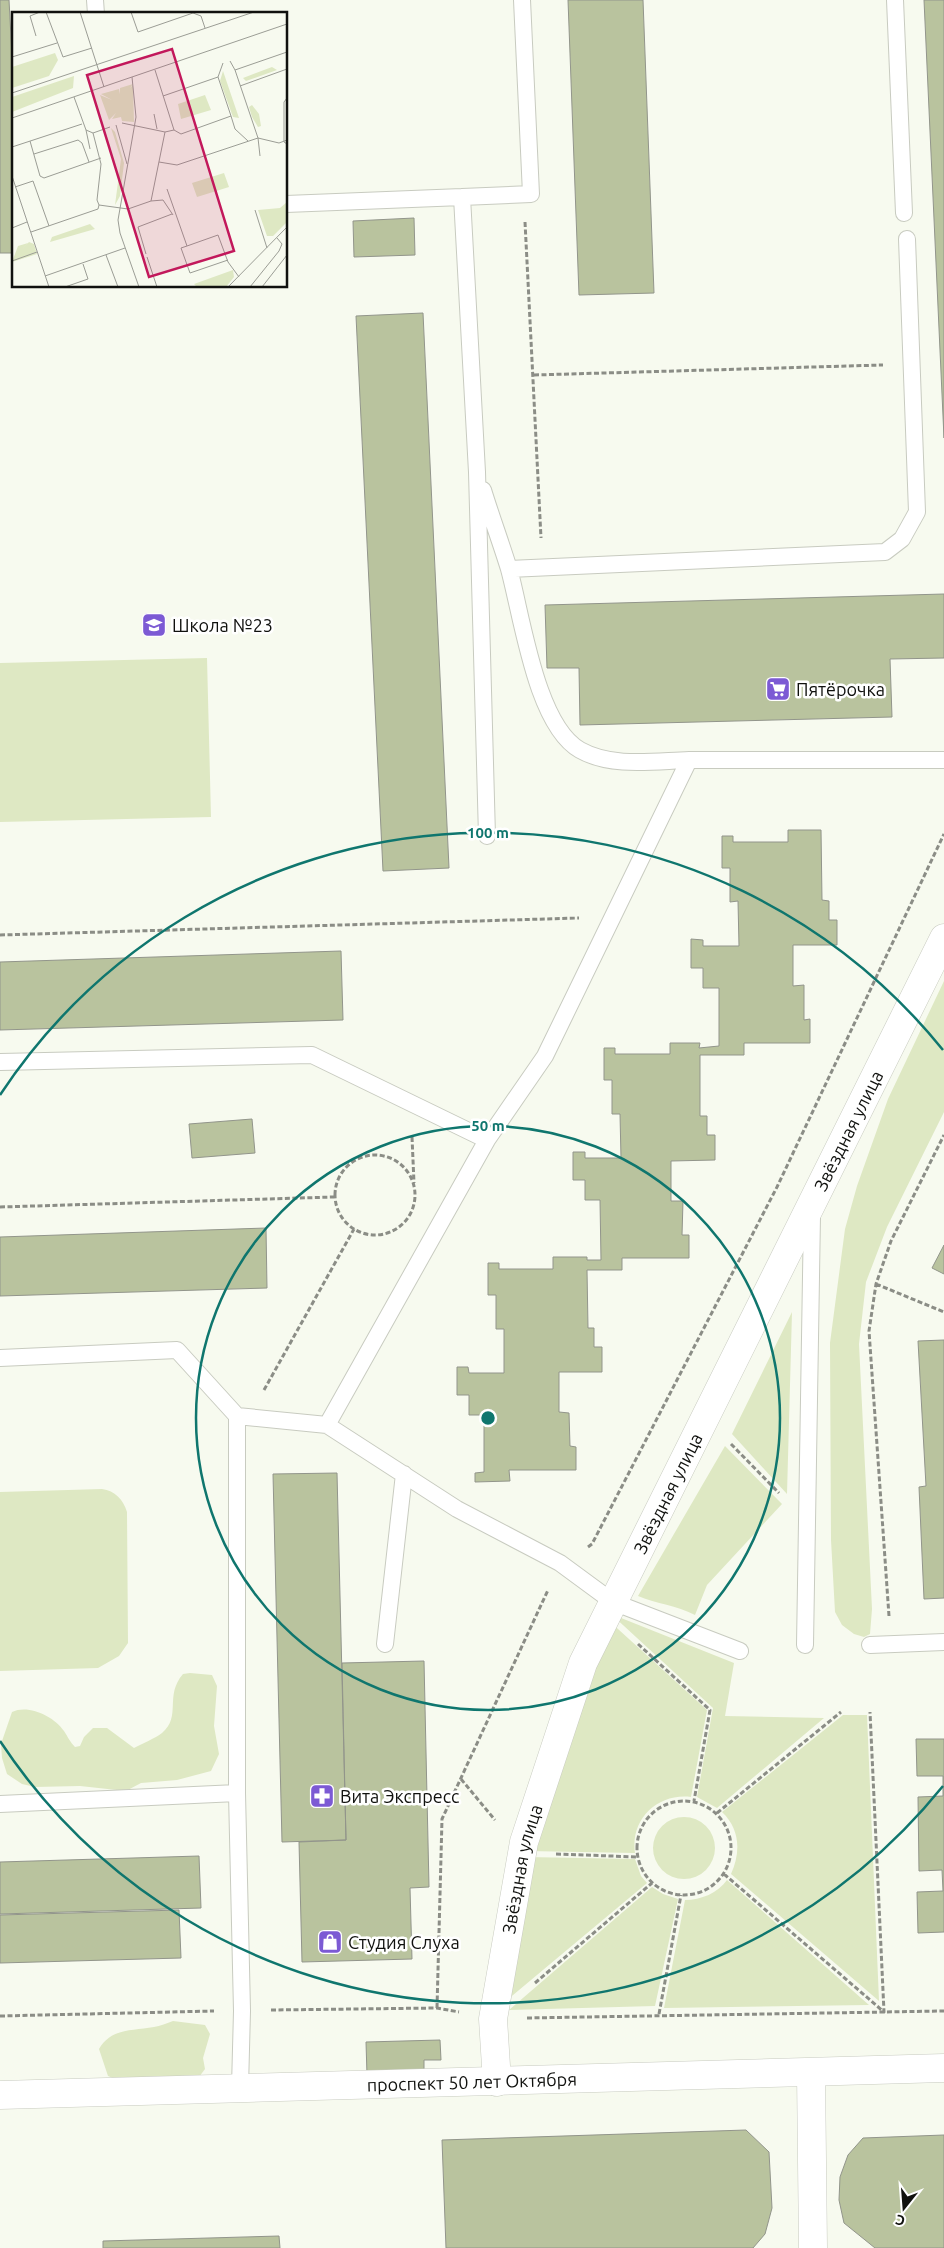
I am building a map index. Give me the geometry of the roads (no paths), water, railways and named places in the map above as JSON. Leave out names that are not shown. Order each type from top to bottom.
[{"type":"street","name":"Звёздная улица","points":[[497,2082],[493,2019],[524,1842],[583,1663],[944,938]]},
{"type":"street","name":"проспект 50 лет Октября","points":[[0,2095],[944,2068]]},
{"type":"street","points":[[811,2073],[813,2248]]},
{"type":"lane","points":[[288,204],[531,194],[522,0]]},
{"type":"lane","points":[[894,0],[904,212]]},
{"type":"lane","points":[[462,197],[477,472],[487,836]]},
{"type":"lane","points":[[509,568],[886,552],[902,539],[917,512],[907,239]]},
{"type":"lane","points":[[477,472],[509,568],[534,670],[550,717],[562,735],[579,750],[603,759],[628,762],[689,760],[944,760]]},
{"type":"lane","points":[[327,1425],[488,1140],[545,1056],[689,760]]},
{"type":"lane","points":[[0,1062],[312,1055],[488,1140]]},
{"type":"lane","points":[[805,1645],[812,1203]]},
{"type":"lane","points":[[0,1358],[177,1350],[243,1416],[327,1425],[457,1509],[560,1563],[609,1608],[740,1651]]},
{"type":"lane","points":[[240,2087],[242,2011],[237,1794],[243,1416]]},
{"type":"lane","points":[[385,1644],[404,1474]]},
{"type":"lane","points":[[870,1646],[944,1642]]},
{"type":"lane","points":[[0,1804],[237,1794]]},
{"type":"place","name":"Школа №23","points":[[154,625]]},
{"type":"place","name":"Пятёрочка","points":[[778,689]]},
{"type":"place","name":"Вита Экспресс","points":[[322,1796]]},
{"type":"place","name":"Студия Слуха","points":[[330,1942]]}]
